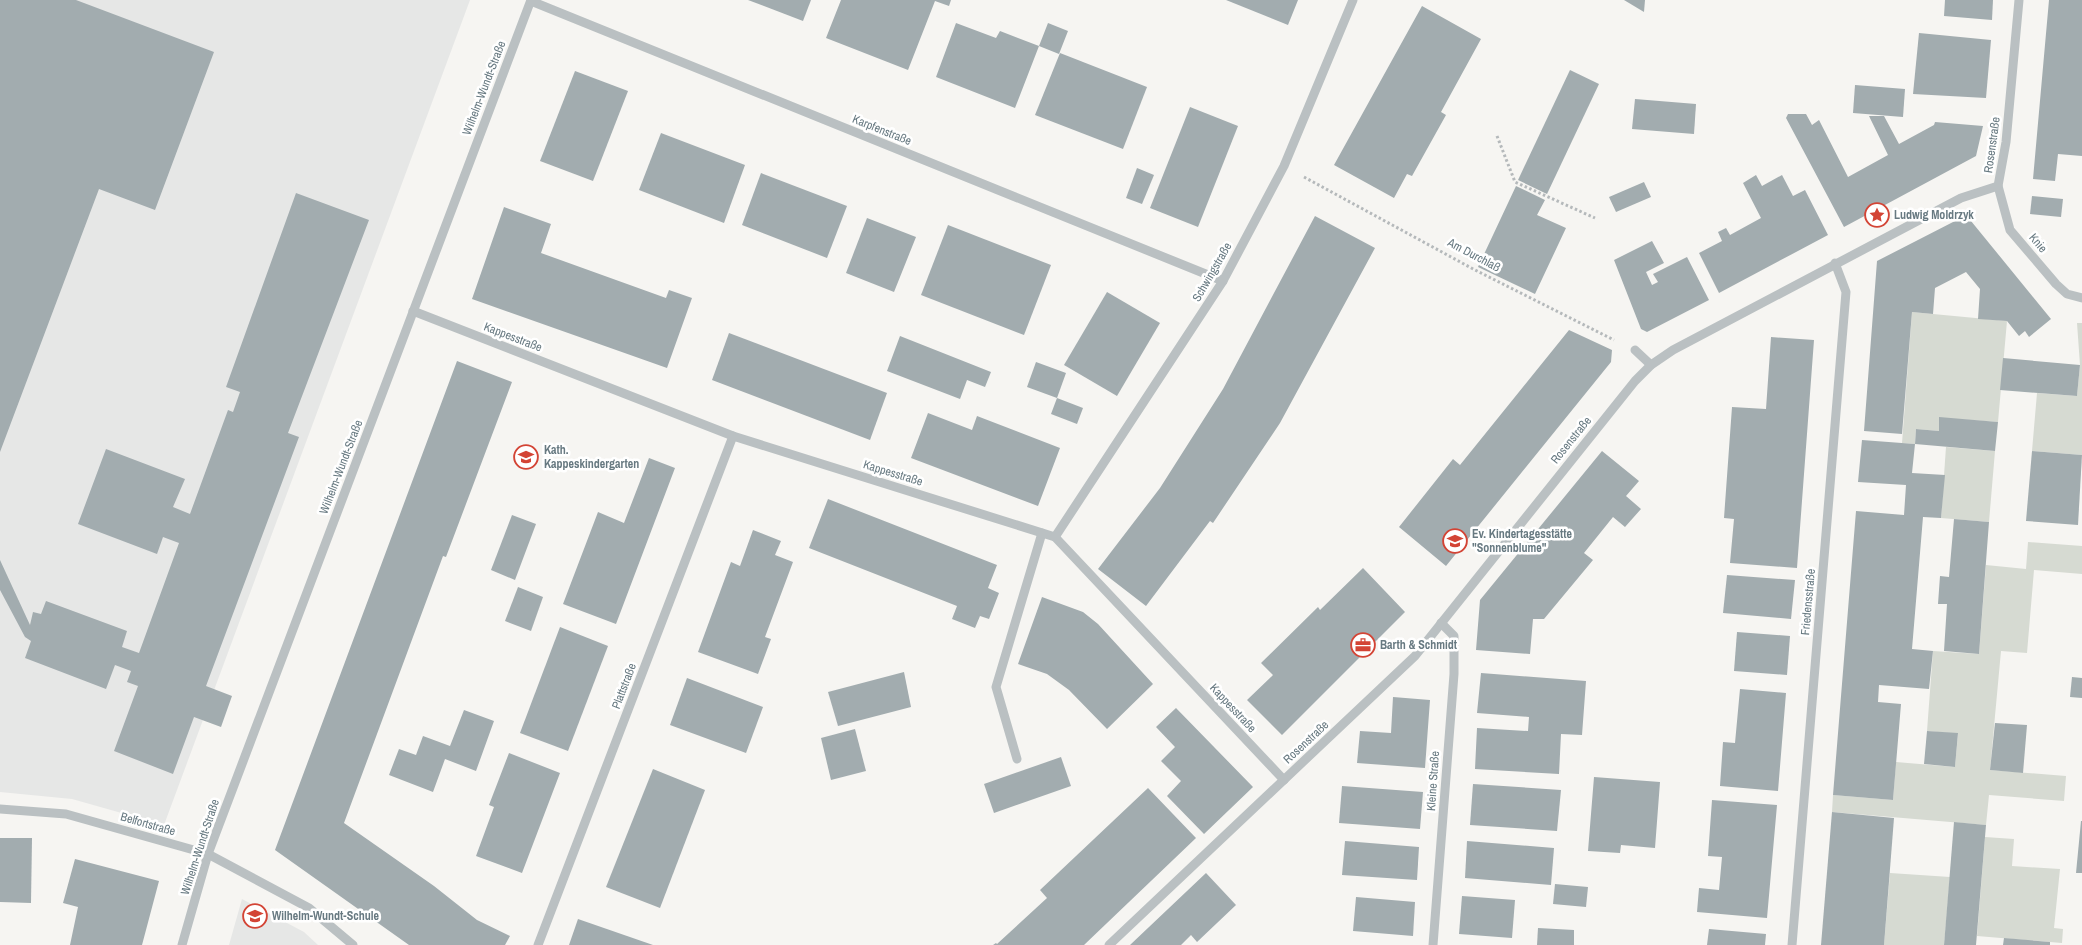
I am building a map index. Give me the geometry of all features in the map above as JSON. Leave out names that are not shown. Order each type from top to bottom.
[{"type":"street","name":"Karpfenstraße","points":[[531,0],[1223,282]]},
{"type":"street","name":"Wilhelm-Wundt-Straße","points":[[182,945],[208,854],[531,0]]},
{"type":"street","name":"Schwingstraße","points":[[1055,537],[1223,282],[1284,166],[1354,0]]},
{"type":"street","name":"Rosenstraße","points":[[1109,945],[1415,656],[1635,381],[1651,365],[1673,350],[1961,198],[1998,186],[2006,142],[2020,0]]},
{"type":"street","name":"Knie","points":[[1998,186],[2010,230],[2056,284],[2067,294],[2082,298]]},
{"type":"street","name":"Friedensstraße","points":[[1792,945],[1846,292],[1835,263]]},
{"type":"street","name":"Kappesstraße","points":[[413,311],[733,436],[1055,537],[1284,780]]},
{"type":"street","points":[[1635,350],[1651,365]]},
{"type":"street","name":"Plattstraße","points":[[538,945],[733,436]]},
{"type":"street","points":[[1017,759],[996,687],[1042,533]]},
{"type":"street","name":"Kleine Straße","points":[[1433,945],[1454,674],[1454,636],[1441,623]]},
{"type":"street","name":"Belfortstraße","points":[[0,809],[66,814],[208,854],[309,908],[353,945]]},
{"type":"path","points":[[1497,136],[1515,182],[1594,218]]},
{"type":"path","name":"Am Durchlaß","points":[[1284,166],[1475,270],[1635,350]]},
{"type":"shaded area","points":[[0,0],[470,0],[164,825],[72,799],[0,792]]},
{"type":"shaded area","points":[[1912,312],[2007,321],[1998,422],[1939,418],[1939,431],[1916,429],[1915,444],[1902,443]]},
{"type":"shaded area","points":[[2077,323],[2082,323],[2082,455],[2032,451],[2037,393],[2077,396],[2080,365]]},
{"type":"shaded area","points":[[1946,447],[1995,451],[1989,522],[1941,518]]},
{"type":"shaded area","points":[[2028,542],[2082,546],[2082,574],[2034,570],[2027,653],[2001,651],[1990,770],[2066,776],[2064,801],[1989,795],[1986,825],[1832,812],[1833,795],[1893,800],[1896,762],[1955,767],[1958,734],[1927,731],[1933,651],[1979,654],[1986,565],[2026,569]]},
{"type":"shaded area","points":[[1985,837],[2014,839],[2012,866],[2060,869],[2054,928],[2063,929],[2062,943],[1977,936]]},
{"type":"shaded area","points":[[1890,873],[1950,877],[1944,945],[1884,945]]},
{"type":"shaded area","name":"Wilhelm-Wundt-Schule","points":[[242,899],[304,932],[318,945],[229,945]]},
{"type":"building","points":[[0,0],[76,0],[214,52],[155,210],[99,189],[0,452]]},
{"type":"building","points":[[748,0],[811,0],[803,21]]},
{"type":"building","points":[[841,0],[951,0],[949,6],[935,1],[908,70],[826,38]]},
{"type":"building","points":[[1226,0],[1298,0],[1288,25]]},
{"type":"building","points":[[1624,0],[1645,0],[1644,12]]},
{"type":"building","points":[[1945,0],[1993,0],[1992,20],[1944,16]]},
{"type":"building","points":[[2049,0],[2082,0],[2082,156],[2058,154],[2055,181],[2033,179]]},
{"type":"building","points":[[1422,6],[1481,39],[1441,112],[1446,115],[1412,176],[1407,174],[1394,198],[1334,165]]},
{"type":"building","points":[[956,23],[996,38],[1000,31],[1039,46],[1015,108],[936,77]]},
{"type":"building","points":[[1048,23],[1068,31],[1059,54],[1039,46]]},
{"type":"building","points":[[1919,33],[1991,40],[1986,98],[1913,94]]},
{"type":"building","points":[[1060,53],[1147,87],[1123,149],[1035,115]]},
{"type":"building","points":[[1570,70],[1599,84],[1547,194],[1518,180]]},
{"type":"building","points":[[575,71],[628,91],[593,181],[540,161]]},
{"type":"building","points":[[1855,85],[1905,89],[1903,117],[1853,113]]},
{"type":"building","points":[[1635,99],[1696,104],[1694,134],[1632,129]]},
{"type":"building","points":[[1190,107],[1238,126],[1198,227],[1150,208]]},
{"type":"building","points":[[1788,114],[1806,114],[1812,125],[1819,120],[1848,177],[1888,155],[1869,116],[1884,116],[1899,144],[1934,125],[1935,122],[1983,126],[1976,156],[1844,227],[1786,118]]},
{"type":"building","points":[[661,133],[745,165],[724,223],[639,190]]},
{"type":"building","points":[[1137,168],[1154,175],[1142,204],[1126,198]]},
{"type":"building","points":[[761,173],[847,206],[827,258],[742,225]]},
{"type":"building","points":[[1756,175],[1762,186],[1782,175],[1793,196],[1805,190],[1828,235],[1719,293],[1699,253],[1722,241],[1718,232],[1726,228],[1730,235],[1761,218],[1743,183]]},
{"type":"building","points":[[1644,182],[1651,197],[1616,212],[1609,197]]},
{"type":"building","points":[[1516,186],[1545,200],[1537,215],[1566,228],[1535,294],[1478,267]]},
{"type":"building","points":[[296,193],[369,220],[288,433],[299,437],[206,686],[232,696],[221,727],[194,717],[173,774],[114,751],[138,686],[127,682],[131,671],[115,665],[106,689],[25,658],[31,641],[25,637],[0,590],[0,560],[30,625],[33,612],[41,614],[46,601],[127,631],[122,647],[139,653],[179,543],[163,537],[157,554],[78,524],[106,449],[185,479],[173,507],[190,514],[228,410],[233,412],[240,392],[226,387]]},
{"type":"building","points":[[2032,196],[2063,199],[2061,217],[2030,214]]},
{"type":"building","points":[[504,207],[551,224],[541,253],[666,298],[669,290],[692,298],[667,368],[472,299]]},
{"type":"building","points":[[1315,216],[1375,248],[1280,423],[1213,523],[1210,521],[1146,606],[1098,569],[1160,488],[1223,389]]},
{"type":"building","points":[[867,218],[916,237],[894,292],[846,273]]},
{"type":"building","points":[[1955,221],[1971,221],[2051,319],[2029,337],[2025,331],[2019,336],[2007,321],[1978,319],[1980,289],[1966,272],[1935,288],[1933,314],[1912,312],[1902,434],[1864,431],[1877,261]]},
{"type":"building","points":[[948,225],[1051,265],[1024,335],[921,295]]},
{"type":"building","points":[[1652,241],[1664,263],[1646,272],[1652,285],[1658,282],[1653,274],[1687,257],[1709,300],[1647,332],[1641,329],[1614,260]]},
{"type":"building","points":[[1107,292],[1160,323],[1117,396],[1064,365]]},
{"type":"building","points":[[1569,330],[1612,350],[1611,362],[1446,566],[1399,527],[1453,459],[1460,465]]},
{"type":"building","points":[[729,333],[887,393],[870,440],[712,380]]},
{"type":"building","points":[[900,336],[991,372],[985,387],[967,380],[960,399],[887,371]]},
{"type":"building","points":[[1771,337],[1814,340],[1797,568],[1730,563],[1734,519],[1724,518],[1732,407],[1766,409]]},
{"type":"building","points":[[2003,358],[2080,365],[2077,396],[2000,390]]},
{"type":"building","points":[[457,361],[512,382],[446,557],[443,556],[344,823],[434,886],[477,920],[510,936],[505,945],[409,945],[275,850]]},
{"type":"building","points":[[1036,362],[1066,373],[1057,398],[1027,387]]},
{"type":"building","points":[[1057,398],[1083,408],[1077,424],[1051,414]]},
{"type":"building","points":[[928,413],[972,430],[977,416],[1060,448],[1038,506],[911,458]]},
{"type":"building","points":[[1939,417],[1998,422],[1995,451],[1915,444],[1916,429],[1939,431]]},
{"type":"building","points":[[1862,440],[1915,444],[1912,473],[1945,475],[1941,518],[1923,517],[1912,649],[1933,651],[1929,689],[1879,685],[1878,702],[1901,704],[1893,800],[1833,795],[1856,511],[1904,515],[1906,485],[1858,482]]},
{"type":"building","points":[[1602,451],[1639,481],[1626,496],[1641,509],[1625,527],[1613,517],[1584,553],[1593,560],[1544,619],[1533,619],[1530,654],[1476,650],[1480,600]]},
{"type":"building","points":[[2032,451],[2082,455],[2078,525],[2026,521]]},
{"type":"building","points":[[649,458],[675,468],[616,624],[563,604],[598,512],[624,523]]},
{"type":"building","points":[[828,499],[997,565],[988,588],[999,593],[989,619],[980,616],[975,628],[952,619],[957,606],[809,548]]},
{"type":"building","points":[[512,515],[536,524],[515,580],[491,570]]},
{"type":"building","points":[[1954,519],[1989,522],[1979,654],[1944,651],[1947,604],[1938,604],[1940,576],[1949,577]]},
{"type":"building","points":[[753,530],[781,541],[775,555],[793,562],[765,637],[771,639],[758,674],[698,652],[731,562],[740,566]]},
{"type":"building","points":[[1363,568],[1405,612],[1282,735],[1247,700],[1273,675],[1261,663],[1318,607],[1320,610]]},
{"type":"building","points":[[1727,575],[1795,580],[1791,619],[1723,613]]},
{"type":"building","points":[[518,587],[543,597],[531,631],[505,621]]},
{"type":"building","points":[[1042,597],[1083,612],[1098,624],[1153,684],[1107,729],[1069,690],[1047,674],[1018,664]]},
{"type":"building","points":[[560,627],[608,646],[568,751],[520,733]]},
{"type":"building","points":[[1737,632],[1790,636],[1787,675],[1734,671]]},
{"type":"building","points":[[904,672],[911,707],[838,726],[828,692]]},
{"type":"building","points":[[1481,673],[1586,681],[1582,735],[1561,734],[1559,774],[1475,769],[1477,728],[1528,731],[1529,717],[1477,713]]},
{"type":"building","points":[[2072,677],[2082,678],[2082,698],[2070,697]]},
{"type":"building","points":[[687,678],[763,707],[746,753],[670,725]]},
{"type":"building","points":[[1740,689],[1786,693],[1778,791],[1720,786],[1723,742],[1735,743]]},
{"type":"building","points":[[1393,697],[1430,700],[1425,768],[1357,763],[1360,731],[1391,733]]},
{"type":"building","points":[[1176,708],[1253,787],[1204,834],[1167,796],[1181,781],[1161,761],[1175,747],[1156,727]]},
{"type":"building","points":[[464,710],[494,721],[476,771],[445,759],[433,792],[389,775],[399,749],[416,755],[423,736],[450,746]]},
{"type":"building","points":[[1995,723],[2027,725],[2023,773],[1990,770]]},
{"type":"building","points":[[855,729],[866,771],[831,780],[821,738]]},
{"type":"building","points":[[1927,731],[1958,733],[1955,767],[1924,764]]},
{"type":"building","points":[[509,753],[560,773],[522,873],[476,856],[494,807],[489,805]]},
{"type":"building","points":[[1061,757],[1071,786],[994,813],[984,784]]},
{"type":"building","points":[[653,769],[705,790],[660,908],[606,887]]},
{"type":"building","points":[[1594,777],[1660,782],[1655,848],[1621,845],[1620,853],[1588,851]]},
{"type":"building","points":[[1473,784],[1561,790],[1557,831],[1470,825]]},
{"type":"building","points":[[1342,786],[1423,792],[1420,829],[1339,823]]},
{"type":"building","points":[[1148,788],[1196,838],[1084,945],[993,945],[997,944],[1047,898],[1040,890]]},
{"type":"building","points":[[1712,800],[1777,805],[1767,918],[1697,912],[1699,888],[1719,890],[1722,857],[1708,856]]},
{"type":"building","points":[[1832,812],[1894,818],[1884,945],[1821,945]]},
{"type":"building","points":[[2081,821],[2082,873],[2076,873]]},
{"type":"building","points":[[1954,822],[1986,825],[1976,945],[1944,945]]},
{"type":"building","points":[[0,838],[32,838],[31,903],[0,902]]},
{"type":"building","points":[[1345,841],[1419,847],[1417,880],[1342,875]]},
{"type":"building","points":[[1467,841],[1554,848],[1551,885],[1465,878]]},
{"type":"building","points":[[75,859],[159,881],[142,945],[70,945],[78,907],[63,903]]},
{"type":"building","points":[[1206,873],[1236,905],[1197,942],[1191,935],[1181,945],[1130,945]]},
{"type":"building","points":[[1555,884],[1588,887],[1586,907],[1553,904]]},
{"type":"building","points":[[1462,896],[1515,900],[1512,938],[1459,934]]},
{"type":"building","points":[[1356,897],[1415,902],[1413,936],[1353,931]]},
{"type":"building","points":[[578,919],[653,945],[569,945]]},
{"type":"building","points":[[1538,928],[1574,930],[1574,945],[1537,945]]},
{"type":"building","points":[[1709,929],[1766,934],[1765,945],[1707,945]]},
{"type":"building","points":[[2004,938],[2050,942],[2050,945],[2003,945]]},
{"type":"place","name":"Ludwig Moldrzyk","points":[[1877,215]]},
{"type":"place","name":"Kath. Kappeskindergarten","points":[[526,457]]},
{"type":"place","name":"Ev. Kindertagesstätte \"Sonnenblume\"","points":[[1455,541]]},
{"type":"place","name":"Barth & Schmidt","points":[[1363,645]]},
{"type":"place","name":"Wilhelm-Wundt-Schule","points":[[255,916]]}]
